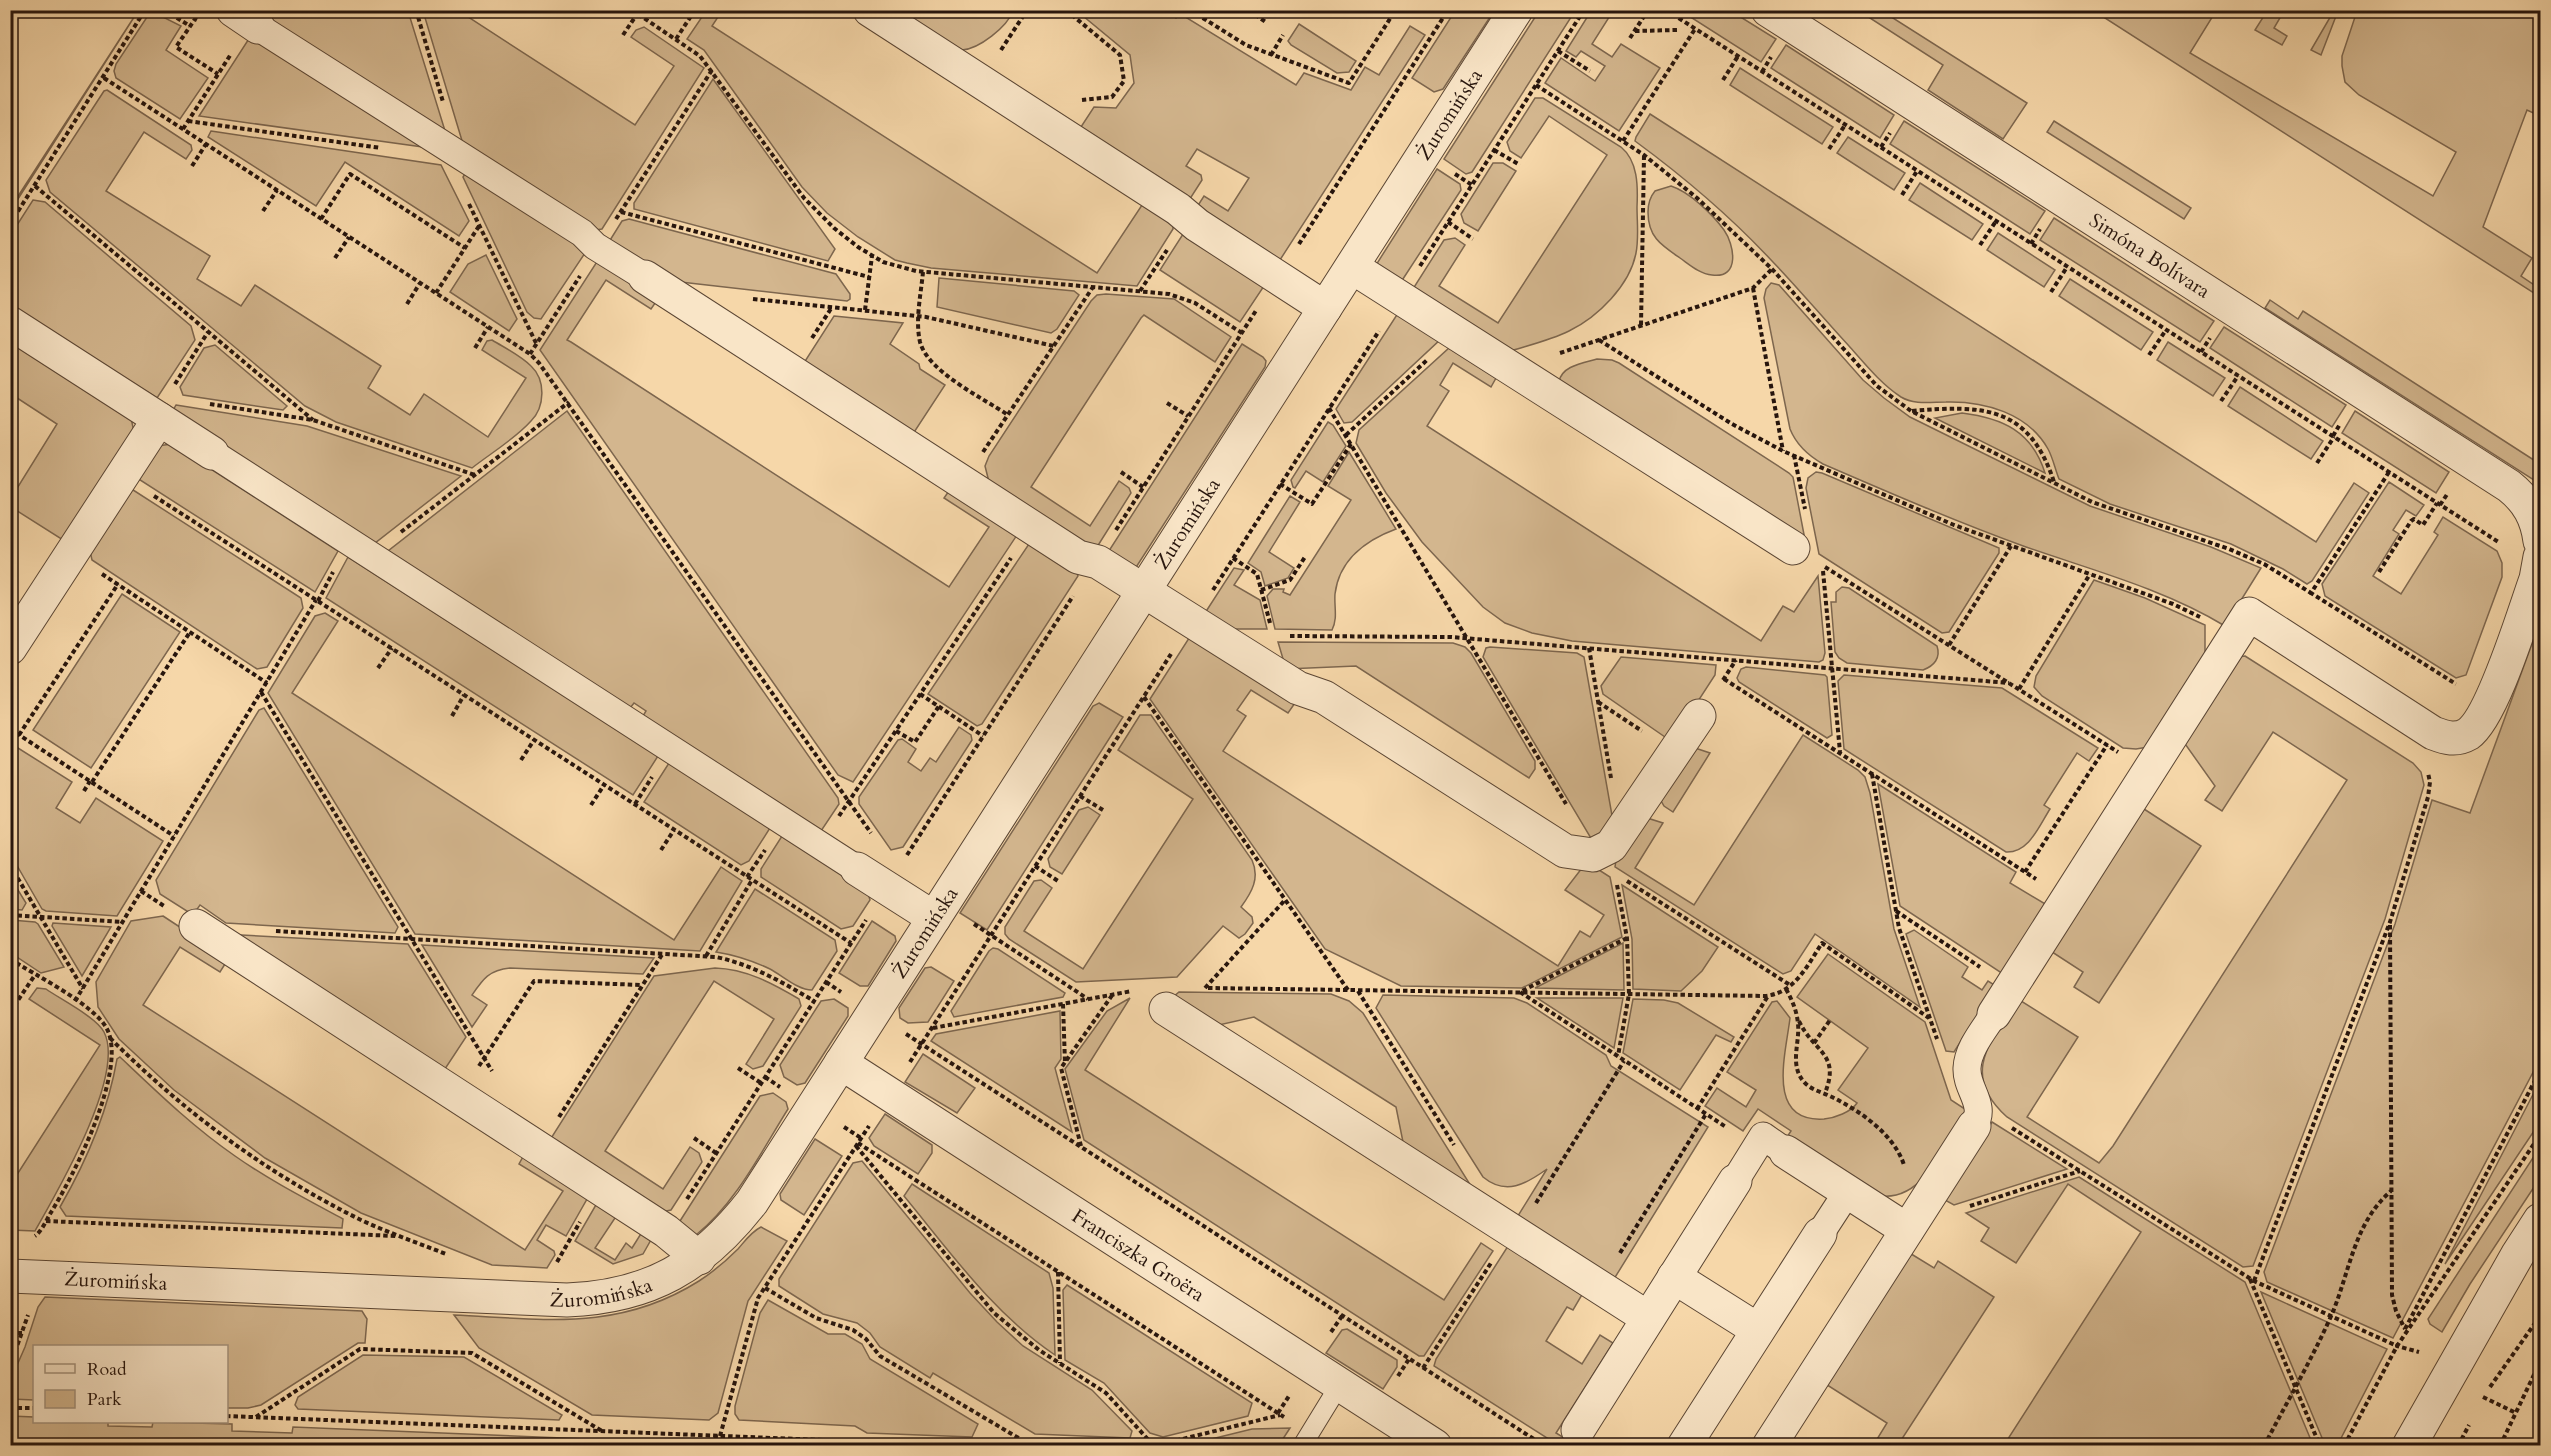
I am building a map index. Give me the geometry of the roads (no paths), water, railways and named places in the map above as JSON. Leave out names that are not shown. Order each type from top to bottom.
[{"type":"street","points":[[870,10],[1188,216],[1197,225],[1325,308]]},
{"type":"street","name":"Żuromińska","points":[[10,1276],[589,1300],[637,1290],[677,1273],[699,1258],[721,1239],[752,1202],[1516,10]]},
{"type":"street","name":"Simóna Bolívara","points":[[1768,10],[2478,466],[2518,494],[2535,517],[2541,541]]},
{"type":"street","points":[[243,28],[455,153],[582,233],[598,247],[1078,557],[1095,562],[1144,590],[1298,688],[1324,697],[1560,848],[1578,855],[1611,854],[1700,716]]},
{"type":"street","points":[[1352,267],[1793,548]]},
{"type":"street","points":[[10,323],[160,411],[212,453],[886,888],[939,911]]},
{"type":"street","points":[[10,648],[122,476],[160,411]]},
{"type":"street","points":[[1769,1446],[1977,1116],[1967,1074],[1970,1052],[2249,614],[2433,733],[2454,739],[2468,734],[2487,712],[2536,579],[2541,557]]},
{"type":"street","points":[[196,926],[600,1187],[666,1231],[699,1258]]},
{"type":"street","points":[[1166,1009],[1648,1318]]},
{"type":"street","name":"Franciszka Groëra","points":[[841,1063],[1435,1446]]},
{"type":"street","points":[[1578,1430],[1735,1181],[1771,1149],[1911,1224]]},
{"type":"street","points":[[1684,1446],[1848,1191]]},
{"type":"street","points":[[2409,1446],[2518,1254],[2541,1220]]},
{"type":"street","points":[[1674,1277],[1758,1330]]},
{"type":"lane","points":[[1302,1446],[1340,1384]]}]
